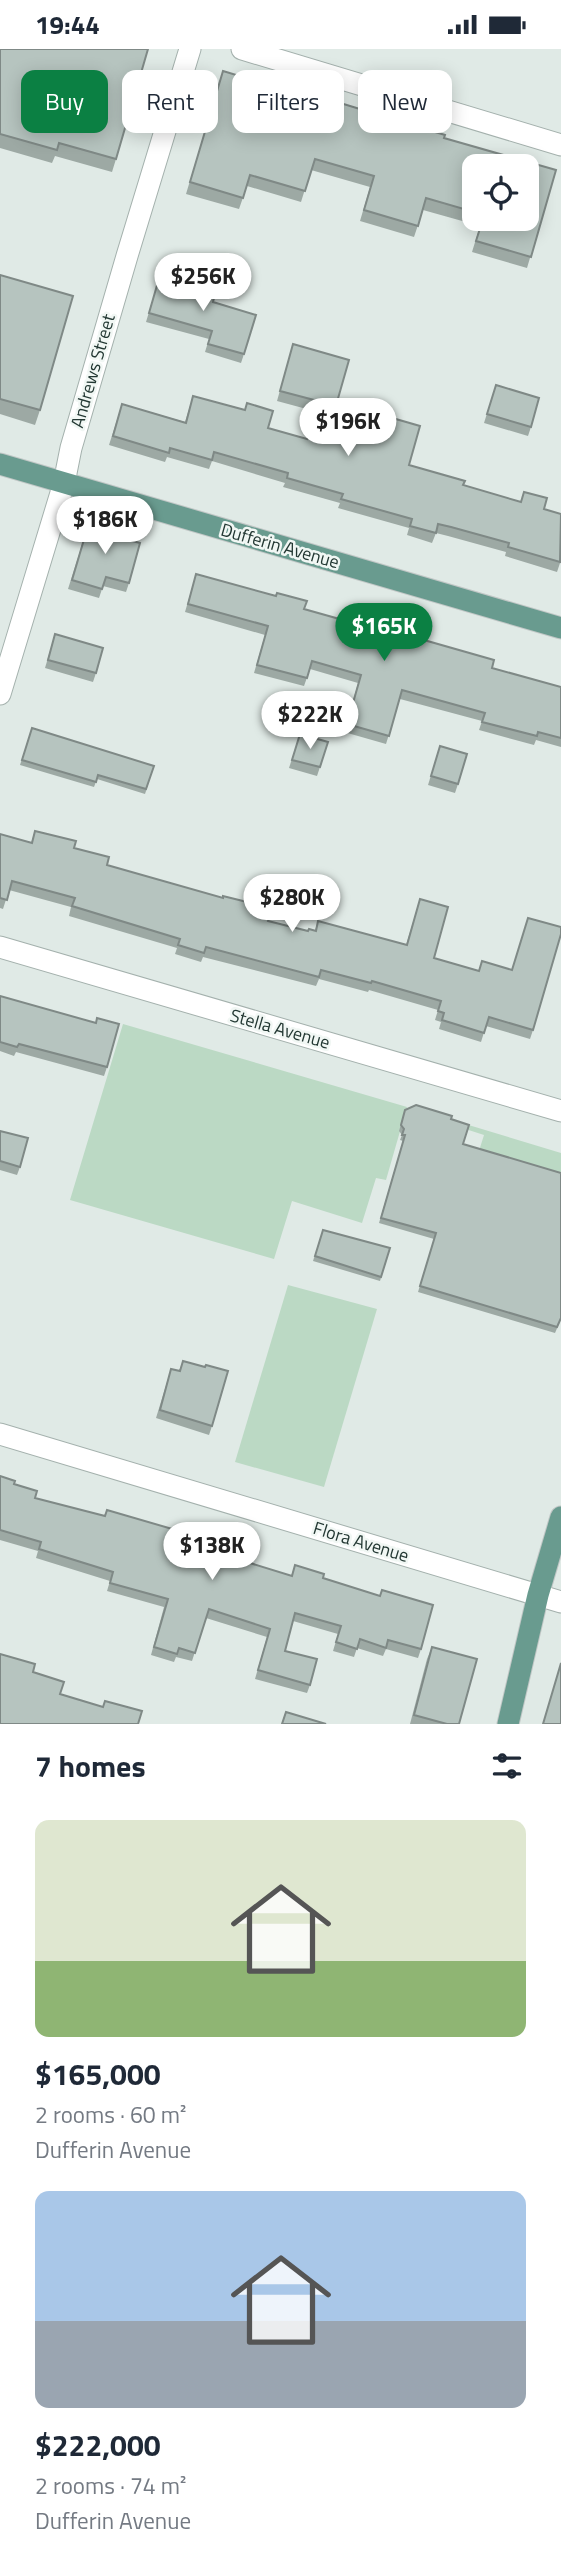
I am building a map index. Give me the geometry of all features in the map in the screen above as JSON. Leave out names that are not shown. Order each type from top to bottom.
[{"type":"main road","name":"Dufferin Avenue","points":[[0,464],[561,628]]},
{"type":"main road","points":[[508,1724],[538,1595],[561,1517]]},
{"type":"street","name":"Andrews Street","points":[[0,694],[64,482],[71,448],[123,269],[190,49]]},
{"type":"street","points":[[242,49],[561,145]]},
{"type":"street","name":"Stella Avenue","points":[[0,947],[561,1111]]},
{"type":"street","name":"Flora Avenue","points":[[0,1434],[561,1602]]},
{"type":"green space","points":[[123,1024],[407,1107],[386,1180],[376,1178],[362,1223],[292,1201],[274,1259],[70,1200]]},
{"type":"green space","points":[[452,1120],[561,1153],[561,1178],[478,1154],[484,1135],[450,1124]]},
{"type":"green space","points":[[288,1285],[377,1309],[324,1487],[235,1462]]},
{"type":"building","points":[[0,49],[148,49],[142,70],[122,70],[124,133],[116,159],[59,143],[57,150],[0,134]]},
{"type":"building","points":[[223,71],[232,74],[232,133],[344,133],[344,104],[358,108],[358,133],[438,133],[445,135],[444,138],[500,154],[462,154],[462,208],[426,198],[418,226],[364,210],[374,176],[315,159],[305,191],[250,175],[243,198],[190,182],[205,133],[218,133],[218,88]]},
{"type":"building","points":[[539,165],[556,170],[539,229]]},
{"type":"building","points":[[479,231],[538,231],[531,257],[476,241]]},
{"type":"building","points":[[0,275],[73,296],[40,410],[0,399]]},
{"type":"building","points":[[160,275],[216,290],[213,302],[256,315],[244,354],[208,344],[212,331],[149,313]]},
{"type":"building","points":[[293,344],[349,360],[337,402],[420,426],[409,465],[465,481],[463,485],[521,502],[524,492],[547,498],[544,509],[561,514],[560,562],[508,547],[509,543],[451,527],[438,524],[436,533],[410,526],[412,519],[341,499],[343,494],[287,478],[288,473],[214,452],[212,460],[170,448],[169,453],[113,436],[122,404],[186,423],[193,396],[245,410],[247,403],[273,411],[268,428],[307,439],[318,401],[280,391]]},
{"type":"building","points":[[496,385],[539,398],[531,427],[487,414]]},
{"type":"building","points":[[97,521],[120,528],[117,537],[140,543],[129,583],[106,577],[102,589],[72,580],[88,526]]},
{"type":"building","points":[[196,574],[276,596],[277,593],[307,601],[304,609],[375,629],[377,622],[419,633],[417,638],[494,660],[492,668],[561,687],[561,738],[538,732],[537,736],[482,722],[485,713],[402,690],[389,736],[347,724],[361,675],[312,661],[307,678],[257,665],[268,626],[188,604]]},
{"type":"building","points":[[55,634],[103,648],[96,673],[48,660]]},
{"type":"building","points":[[32,728],[154,766],[146,789],[98,775],[96,782],[22,760]]},
{"type":"building","points":[[300,734],[328,742],[320,767],[292,760]]},
{"type":"building","points":[[440,746],[467,754],[458,784],[431,776]]},
{"type":"building","points":[[35,831],[76,841],[74,848],[109,857],[107,865],[223,898],[247,902],[271,910],[268,921],[308,931],[316,931],[318,921],[407,945],[420,899],[448,907],[434,958],[479,971],[482,961],[512,970],[528,918],[561,927],[533,1030],[489,1017],[484,1033],[442,1020],[444,1013],[438,1011],[441,1001],[372,981],[371,983],[321,970],[319,977],[206,947],[204,953],[178,945],[180,939],[72,906],[75,898],[12,881],[7,900],[0,898],[0,834],[32,843]]},
{"type":"building","points":[[0,996],[96,1023],[97,1018],[119,1024],[107,1067],[19,1044],[17,1047],[0,1042]]},
{"type":"building","points":[[416,1105],[452,1116],[451,1119],[469,1125],[463,1144],[561,1173],[561,1318],[557,1327],[420,1286],[436,1233],[381,1218],[405,1135],[402,1135],[404,1129],[401,1125],[405,1110]]},
{"type":"building","points":[[0,1131],[28,1138],[20,1167],[0,1161]]},
{"type":"building","points":[[323,1230],[390,1248],[381,1277],[315,1256]]},
{"type":"building","points":[[183,1361],[228,1371],[212,1426],[160,1410],[171,1369],[180,1371]]},
{"type":"building","points":[[0,1476],[15,1481],[14,1484],[37,1491],[35,1498],[105,1516],[107,1510],[186,1533],[187,1530],[211,1537],[208,1550],[292,1576],[295,1565],[324,1574],[323,1578],[380,1596],[382,1590],[433,1605],[421,1649],[388,1640],[386,1648],[360,1639],[357,1649],[336,1642],[341,1626],[295,1613],[285,1651],[317,1659],[310,1685],[258,1670],[270,1629],[209,1609],[195,1653],[179,1648],[177,1654],[154,1647],[168,1599],[110,1583],[113,1572],[39,1549],[41,1542],[0,1530]]},
{"type":"building","points":[[432,1647],[477,1659],[459,1724],[447,1724],[414,1715]]},
{"type":"building","points":[[0,1654],[35,1664],[33,1672],[64,1682],[60,1694],[103,1707],[105,1701],[142,1711],[138,1724],[0,1724]]},
{"type":"building","points":[[561,1663],[561,1724],[543,1724]]},
{"type":"building","points":[[286,1712],[326,1724],[282,1724]]}]
